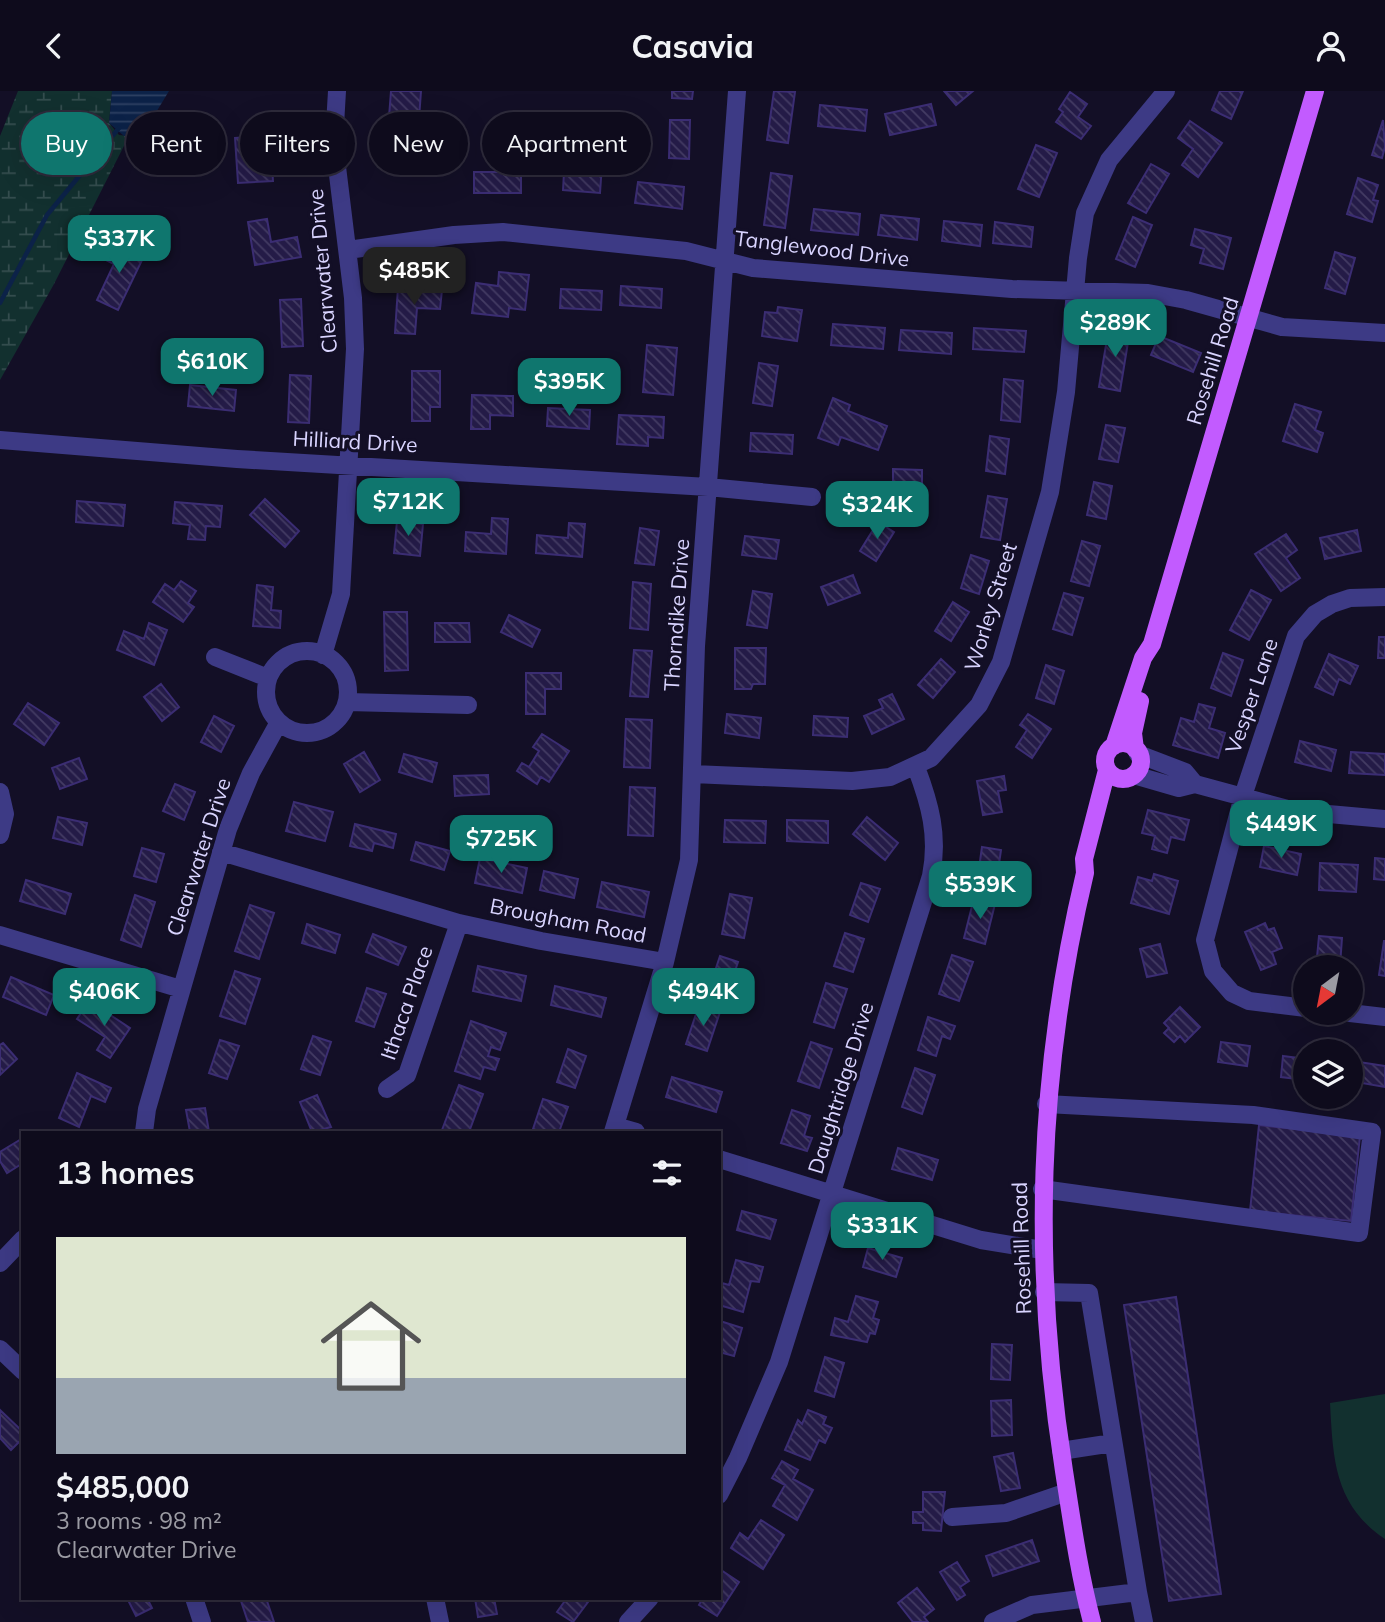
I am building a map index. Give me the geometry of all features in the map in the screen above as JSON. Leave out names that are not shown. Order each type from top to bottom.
[{"type":"main road","name":"Rosehill Road","points":[[1114,746],[1143,658],[1152,644],[1315,91]]},
{"type":"main road","name":"Rosehill Road","points":[[1137,751],[1133,733],[1153,660],[1152,644]]},
{"type":"main road","points":[[1125,744],[1137,751],[1140,765],[1131,777],[1117,778],[1107,771],[1106,754],[1114,746],[1125,744]]},
{"type":"main road","name":"Rosehill Road","points":[[1092,1622],[1061,1451],[1044,1292],[1042,1189],[1046,1104],[1061,989],[1085,873],[1084,859],[1107,771]]},
{"type":"main road","name":"Rosehill Road","points":[[1085,873],[1093,865],[1116,790],[1131,777]]},
{"type":"street","name":"Clearwater Drive","points":[[323,655],[341,594],[355,349],[348,250],[334,142],[337,91]]},
{"type":"street","name":"Thorndike Drive","points":[[614,1129],[665,962],[689,860],[695,669],[737,91]]},
{"type":"street","points":[[1075,292],[1085,213],[1096,185],[1121,144],[1166,91]]},
{"type":"street","name":"Tanglewood Drive","points":[[348,250],[454,235],[503,232],[686,251],[753,268],[1075,292],[1148,293],[1282,327],[1385,333]]},
{"type":"street","name":"Worley Street","points":[[693,774],[871,780],[916,767],[946,745],[979,705],[1001,662],[1049,492],[1066,392],[1075,292]]},
{"type":"street","name":"Hilliard Drive","points":[[0,440],[708,487],[811,497]]},
{"type":"street","name":"Vesper Lane","points":[[1293,1006],[1240,998],[1224,986],[1209,962],[1205,940],[1243,796],[1296,636],[1315,614],[1332,604],[1350,598],[1385,597]]},
{"type":"street","points":[[305,651],[323,655],[344,674],[347,702],[341,715],[319,731],[291,730],[279,722],[267,702],[268,678],[286,657],[305,651]]},
{"type":"street","points":[[215,657],[268,678]]},
{"type":"street","points":[[347,702],[468,705]]},
{"type":"street","name":"Clearwater Drive","points":[[144,1131],[147,1109],[221,852],[251,773],[279,722]]},
{"type":"street","points":[[1137,751],[1185,772],[1195,784]]},
{"type":"street","name":"Daughtridge Drive","points":[[721,1491],[779,1362],[931,876],[935,857],[933,818],[916,767]]},
{"type":"street","points":[[1131,777],[1179,789],[1195,784],[1296,811],[1385,819]]},
{"type":"street","points":[[0,792],[5,814],[0,835]]},
{"type":"street","name":"Brougham Road","points":[[221,852],[459,923],[541,941],[665,962]]},
{"type":"street","name":"Ithaca Place","points":[[387,1089],[407,1075],[459,923]]},
{"type":"street","points":[[0,935],[181,989]]},
{"type":"street","points":[[1363,1014],[1385,1017]]},
{"type":"street","points":[[1042,1189],[1359,1233],[1372,1132],[1254,1115],[1046,1104]]},
{"type":"street","points":[[721,1160],[981,1240],[1042,1250]]},
{"type":"street","points":[[0,1263],[21,1241]]},
{"type":"street","points":[[1044,1292],[1089,1293],[1144,1622]]},
{"type":"street","points":[[0,1349],[21,1369]]},
{"type":"street","points":[[1061,1451],[1114,1443]]},
{"type":"street","points":[[952,1517],[1006,1513],[1067,1492]]},
{"type":"street","points":[[993,1622],[1032,1605],[1138,1593]]},
{"type":"street","points":[[195,1600],[202,1622]]},
{"type":"street","points":[[435,1600],[440,1622]]},
{"type":"street","points":[[628,1622],[648,1600]]},
{"type":"green space","points":[[18,91],[112,91],[110,112],[21,112],[21,175],[109,175],[54,284],[0,380],[0,136]]},
{"type":"green space","points":[[112,127],[119,135],[126,136],[126,142],[112,170]]},
{"type":"green space","points":[[1385,1394],[1385,1539],[1368,1526],[1346,1496],[1335,1461],[1330,1403]]},
{"type":"water","points":[[112,91],[169,91],[156,112],[126,112],[126,136],[112,126]]},
{"type":"building","points":[[391,91],[421,91],[420,112],[389,112]]},
{"type":"building","points":[[672,91],[693,91],[692,99],[672,98]]},
{"type":"building","points":[[774,91],[795,92],[788,143],[767,140]]},
{"type":"building","points":[[944,91],[973,91],[956,105]]},
{"type":"building","points":[[1220,91],[1243,91],[1231,119],[1212,110]]},
{"type":"building","points":[[1070,92],[1087,104],[1078,117],[1091,126],[1081,139],[1056,122],[1063,112],[1059,109]]},
{"type":"building","points":[[931,104],[936,125],[890,135],[885,114]]},
{"type":"building","points":[[820,105],[867,110],[865,131],[818,126]]},
{"type":"building","points":[[670,120],[690,120],[689,159],[669,158]]},
{"type":"building","points":[[1383,120],[1385,147],[1382,158],[1372,155]]},
{"type":"building","points":[[1190,121],[1222,143],[1198,177],[1182,165],[1193,149],[1178,138]]},
{"type":"building","points":[[235,138],[240,138],[240,175],[273,175],[273,181],[238,183]]},
{"type":"building","points":[[1036,145],[1057,153],[1039,197],[1018,189]]},
{"type":"building","points":[[1151,164],[1169,174],[1146,213],[1128,203]]},
{"type":"building","points":[[474,172],[482,172],[482,175],[521,175],[521,193],[474,193]]},
{"type":"building","points":[[771,173],[792,176],[785,228],[764,225]]},
{"type":"building","points":[[564,175],[601,175],[600,193],[563,190]]},
{"type":"building","points":[[1358,178],[1378,185],[1373,200],[1378,201],[1372,222],[1347,214]]},
{"type":"building","points":[[638,182],[684,187],[682,209],[635,203]]},
{"type":"building","points":[[814,209],[860,214],[858,235],[811,230]]},
{"type":"building","points":[[881,215],[919,219],[917,240],[878,235]]},
{"type":"building","points":[[1133,217],[1152,225],[1135,267],[1116,259]]},
{"type":"building","points":[[267,219],[271,242],[297,237],[301,257],[255,265],[248,222]]},
{"type":"building","points":[[944,221],[982,225],[980,246],[942,241]]},
{"type":"building","points":[[995,222],[1033,227],[1031,247],[993,243]]},
{"type":"building","points":[[1195,229],[1231,238],[1223,269],[1200,263],[1204,249],[1191,245]]},
{"type":"building","points":[[109,242],[143,258],[118,310],[97,300],[114,264],[102,258]]},
{"type":"building","points":[[1335,252],[1355,258],[1345,294],[1325,288]]},
{"type":"building","points":[[499,272],[529,275],[525,310],[509,308],[508,317],[472,313],[476,283],[498,286]]},
{"type":"building","points":[[621,286],[662,289],[661,308],[620,305]]},
{"type":"building","points":[[398,287],[442,290],[440,309],[417,308],[415,334],[395,333]]},
{"type":"building","points":[[561,289],[602,291],[601,310],[560,308]]},
{"type":"building","points":[[301,299],[303,346],[282,347],[280,300]]},
{"type":"building","points":[[778,307],[802,310],[797,341],[762,336],[765,312],[777,313]]},
{"type":"building","points":[[833,324],[885,328],[883,349],[831,345]]},
{"type":"building","points":[[1109,327],[1130,330],[1120,391],[1099,387]]},
{"type":"building","points":[[974,328],[1026,331],[1024,352],[973,349]]},
{"type":"building","points":[[901,330],[952,333],[951,354],[899,350]]},
{"type":"building","points":[[1159,336],[1201,353],[1193,372],[1151,355]]},
{"type":"building","points":[[647,345],[677,348],[673,395],[643,392]]},
{"type":"building","points":[[759,363],[778,366],[772,406],[753,403]]},
{"type":"building","points":[[412,371],[440,371],[440,407],[430,407],[430,421],[412,421]]},
{"type":"building","points":[[290,375],[311,376],[309,423],[288,422]]},
{"type":"building","points":[[1004,379],[1023,381],[1020,422],[1001,420]]},
{"type":"building","points":[[190,385],[236,390],[234,411],[188,406]]},
{"type":"building","points":[[472,395],[513,396],[513,416],[490,415],[490,429],[471,429]]},
{"type":"building","points":[[833,398],[850,405],[848,411],[887,426],[878,450],[841,437],[838,445],[818,438]]},
{"type":"building","points":[[1295,404],[1321,412],[1315,430],[1323,433],[1317,452],[1283,441]]},
{"type":"building","points":[[548,408],[590,410],[589,429],[547,426]]},
{"type":"building","points":[[619,415],[664,417],[663,438],[648,437],[648,446],[617,444]]},
{"type":"building","points":[[1106,425],[1125,428],[1118,462],[1099,459]]},
{"type":"building","points":[[751,433],[793,435],[792,454],[750,451]]},
{"type":"building","points":[[990,436],[1009,439],[1005,474],[986,471]]},
{"type":"building","points":[[893,469],[922,470],[922,485],[913,485],[913,508],[893,507]]},
{"type":"building","points":[[1094,482],[1112,486],[1106,519],[1087,515]]},
{"type":"building","points":[[988,496],[1007,499],[1000,540],[981,537]]},
{"type":"building","points":[[265,499],[299,531],[285,547],[250,515]]},
{"type":"building","points":[[77,501],[125,505],[123,526],[76,522]]},
{"type":"building","points":[[175,502],[222,506],[220,527],[206,526],[205,540],[188,539],[190,525],[173,523]]},
{"type":"building","points":[[492,518],[508,519],[506,554],[465,551],[466,532],[491,534]]},
{"type":"building","points":[[397,521],[423,524],[420,556],[394,553]]},
{"type":"building","points":[[878,522],[894,532],[876,561],[860,551]]},
{"type":"building","points":[[569,523],[585,524],[582,557],[536,553],[537,535],[568,538]]},
{"type":"building","points":[[640,528],[659,531],[654,565],[635,563]]},
{"type":"building","points":[[1357,530],[1361,551],[1325,559],[1320,538]]},
{"type":"building","points":[[1286,534],[1297,550],[1286,558],[1300,578],[1281,591],[1255,554]]},
{"type":"building","points":[[745,536],[779,540],[776,559],[742,555]]},
{"type":"building","points":[[1082,541],[1100,546],[1089,586],[1071,581]]},
{"type":"building","points":[[971,555],[989,561],[979,594],[961,588]]},
{"type":"building","points":[[853,575],[860,593],[828,605],[821,587]]},
{"type":"building","points":[[181,581],[196,591],[188,603],[194,607],[183,622],[153,602],[165,584],[174,590]]},
{"type":"building","points":[[633,582],[651,584],[648,630],[630,628]]},
{"type":"building","points":[[257,585],[273,587],[271,610],[281,611],[280,628],[253,626]]},
{"type":"building","points":[[1251,590],[1271,600],[1249,640],[1230,630]]},
{"type":"building","points":[[753,591],[772,594],[767,628],[747,625]]},
{"type":"building","points":[[1064,593],[1083,598],[1072,635],[1053,629]]},
{"type":"building","points":[[953,602],[969,612],[951,641],[935,631]]},
{"type":"building","points":[[384,612],[407,612],[408,670],[385,671]]},
{"type":"building","points":[[509,615],[540,630],[532,647],[501,632]]},
{"type":"building","points":[[149,623],[167,630],[154,665],[117,650],[124,631],[144,639]]},
{"type":"building","points":[[435,623],[469,623],[470,642],[435,642]]},
{"type":"building","points":[[1379,637],[1385,637],[1385,658],[1378,658]]},
{"type":"building","points":[[735,648],[766,648],[765,684],[753,684],[751,689],[735,689]]},
{"type":"building","points":[[634,650],[652,651],[648,697],[630,696]]},
{"type":"building","points":[[1223,653],[1243,660],[1231,696],[1211,688]]},
{"type":"building","points":[[1329,654],[1358,666],[1350,684],[1339,679],[1333,695],[1315,687]]},
{"type":"building","points":[[941,659],[955,672],[933,698],[918,685]]},
{"type":"building","points":[[1046,665],[1064,671],[1054,704],[1036,698]]},
{"type":"building","points":[[526,673],[561,673],[561,689],[545,689],[545,714],[526,714]]},
{"type":"building","points":[[161,684],[179,707],[162,721],[144,697]]},
{"type":"building","points":[[892,694],[904,719],[872,734],[864,716],[883,708],[879,700]]},
{"type":"building","points":[[28,703],[59,723],[44,745],[14,724]]},
{"type":"building","points":[[1199,704],[1215,708],[1209,728],[1225,733],[1218,758],[1173,745],[1181,718],[1194,722]]},
{"type":"building","points":[[727,714],[761,718],[759,738],[725,733]]},
{"type":"building","points":[[1028,714],[1051,729],[1032,758],[1016,747],[1027,730],[1020,725]]},
{"type":"building","points":[[214,716],[234,726],[221,752],[201,742]]},
{"type":"building","points":[[814,716],[848,718],[847,737],[813,735]]},
{"type":"building","points":[[626,719],[652,720],[650,768],[624,767]]},
{"type":"building","points":[[542,734],[569,751],[549,782],[541,777],[537,784],[517,771],[522,763],[529,767],[539,751],[533,747]]},
{"type":"building","points":[[1300,741],[1336,750],[1331,771],[1295,762]]},
{"type":"building","points":[[364,752],[380,780],[360,792],[344,764]]},
{"type":"building","points":[[1351,752],[1385,754],[1385,775],[1349,773]]},
{"type":"building","points":[[404,754],[437,763],[432,782],[399,772]]},
{"type":"building","points":[[79,758],[87,779],[60,789],[52,768]]},
{"type":"building","points":[[488,775],[489,794],[455,796],[454,776]]},
{"type":"building","points":[[1004,776],[1006,790],[998,791],[1002,812],[983,815],[977,781]]},
{"type":"building","points":[[175,784],[195,792],[184,820],[163,811]]},
{"type":"building","points":[[630,787],[655,788],[653,836],[628,835]]},
{"type":"building","points":[[294,802],[333,812],[325,841],[286,831]]},
{"type":"building","points":[[1148,810],[1189,820],[1184,840],[1171,837],[1167,853],[1152,849],[1155,836],[1142,833]]},
{"type":"building","points":[[58,817],[87,823],[82,845],[53,838]]},
{"type":"building","points":[[867,817],[898,843],[885,860],[853,834]]},
{"type":"building","points":[[725,820],[766,821],[765,843],[724,842]]},
{"type":"building","points":[[787,820],[828,821],[828,843],[787,841]]},
{"type":"building","points":[[355,824],[396,834],[393,848],[374,843],[372,851],[350,846]]},
{"type":"building","points":[[416,842],[450,851],[444,870],[411,860]]},
{"type":"building","points":[[1264,846],[1301,854],[1297,875],[1260,867]]},
{"type":"building","points":[[982,847],[1001,850],[996,885],[977,882]]},
{"type":"building","points":[[142,848],[164,854],[156,882],[134,876]]},
{"type":"building","points":[[480,858],[527,868],[522,893],[475,883]]},
{"type":"building","points":[[1375,858],[1385,859],[1385,880],[1374,879]]},
{"type":"building","points":[[1320,863],[1358,865],[1356,892],[1319,890]]},
{"type":"building","points":[[544,871],[578,879],[574,898],[540,890]]},
{"type":"building","points":[[1154,874],[1178,881],[1169,914],[1131,903],[1138,877],[1152,881]]},
{"type":"building","points":[[26,880],[71,894],[65,914],[20,901]]},
{"type":"building","points":[[602,882],[649,892],[644,917],[597,907]]},
{"type":"building","points":[[861,883],[880,889],[868,922],[850,915]]},
{"type":"building","points":[[730,894],[752,898],[744,938],[722,934]]},
{"type":"building","points":[[135,895],[155,902],[141,947],[121,940]]},
{"type":"building","points":[[974,898],[995,904],[985,944],[964,938]]},
{"type":"building","points":[[250,905],[274,913],[259,959],[235,951]]},
{"type":"building","points":[[1265,923],[1268,930],[1274,928],[1282,948],[1272,952],[1276,964],[1261,970],[1245,932]]},
{"type":"building","points":[[307,924],[340,935],[335,953],[302,943]]},
{"type":"building","points":[[845,933],[864,939],[853,972],[834,966]]},
{"type":"building","points":[[373,934],[406,947],[398,965],[366,952]]},
{"type":"building","points":[[1319,936],[1342,938],[1341,955],[1317,955]]},
{"type":"building","points":[[1385,941],[1385,976],[1379,975]]},
{"type":"building","points":[[1160,944],[1167,973],[1147,977],[1140,949]]},
{"type":"building","points":[[952,955],[973,962],[959,1001],[939,994]]},
{"type":"building","points":[[720,956],[738,962],[727,995],[709,989]]},
{"type":"building","points":[[478,966],[526,976],[521,1001],[473,991]]},
{"type":"building","points":[[235,971],[260,979],[245,1024],[220,1016]]},
{"type":"building","points":[[11,977],[54,995],[46,1015],[3,997]]},
{"type":"building","points":[[826,983],[847,989],[834,1028],[814,1022]]},
{"type":"building","points":[[555,986],[606,998],[601,1017],[551,1005]]},
{"type":"building","points":[[367,988],[386,994],[374,1027],[356,1021]]},
{"type":"building","points":[[89,1001],[130,1028],[110,1058],[97,1050],[105,1037],[77,1019]]},
{"type":"building","points":[[699,1005],[720,1012],[707,1051],[686,1044]]},
{"type":"building","points":[[1180,1007],[1200,1027],[1185,1042],[1180,1036],[1174,1042],[1164,1033],[1169,1028],[1164,1023]]},
{"type":"building","points":[[928,1017],[955,1026],[950,1039],[942,1036],[936,1056],[918,1050]]},
{"type":"building","points":[[471,1021],[506,1033],[500,1050],[491,1047],[488,1056],[499,1059],[495,1070],[484,1067],[480,1079],[455,1071]]},
{"type":"building","points":[[313,1036],[331,1042],[320,1075],[301,1069]]},
{"type":"building","points":[[220,1040],[239,1046],[227,1079],[209,1073]]},
{"type":"building","points":[[811,1042],[832,1049],[819,1088],[798,1081]]},
{"type":"building","points":[[1221,1042],[1250,1046],[1247,1066],[1218,1062]]},
{"type":"building","points":[[3,1043],[17,1059],[0,1075],[0,1045]]},
{"type":"building","points":[[568,1049],[586,1056],[575,1088],[557,1082]]},
{"type":"building","points":[[1283,1056],[1293,1057],[1293,1078],[1281,1077]]},
{"type":"building","points":[[1363,1063],[1385,1066],[1385,1087],[1363,1083]]},
{"type":"building","points":[[915,1068],[935,1075],[922,1114],[902,1107]]},
{"type":"building","points":[[77,1073],[111,1088],[105,1102],[91,1096],[79,1127],[59,1118]]},
{"type":"building","points":[[672,1077],[722,1092],[716,1112],[666,1097]]},
{"type":"building","points":[[459,1085],[483,1094],[469,1131],[442,1130]]},
{"type":"building","points":[[317,1095],[331,1127],[312,1131],[300,1102]]},
{"type":"building","points":[[543,1099],[568,1107],[559,1131],[532,1131]]},
{"type":"building","points":[[205,1108],[209,1131],[190,1131],[186,1110]]},
{"type":"building","points":[[792,1110],[810,1116],[804,1136],[812,1138],[807,1151],[781,1143]]},
{"type":"building","points":[[1259,1125],[1360,1136],[1351,1221],[1250,1211]]},
{"type":"building","points":[[21,1139],[21,1164],[7,1173],[0,1161],[0,1152]]},
{"type":"building","points":[[898,1148],[938,1160],[932,1180],[892,1169]]},
{"type":"building","points":[[742,1211],[776,1220],[770,1239],[737,1230]]},
{"type":"building","points":[[868,1248],[902,1258],[896,1277],[863,1267]]},
{"type":"building","points":[[736,1260],[763,1267],[759,1282],[751,1281],[743,1312],[721,1306],[722,1283],[729,1285]]},
{"type":"building","points":[[856,1296],[878,1302],[873,1318],[879,1320],[875,1334],[870,1333],[867,1342],[831,1335],[835,1318],[848,1322]]},
{"type":"building","points":[[1176,1297],[1221,1594],[1169,1601],[1124,1305]]},
{"type":"building","points":[[721,1321],[742,1328],[734,1356],[721,1353]]},
{"type":"building","points":[[992,1344],[1012,1345],[1010,1380],[991,1379]]},
{"type":"building","points":[[825,1357],[844,1363],[834,1397],[815,1391]]},
{"type":"building","points":[[1011,1400],[1012,1435],[992,1436],[991,1401]]},
{"type":"building","points":[[0,1410],[21,1430],[21,1440],[11,1450],[0,1438]]},
{"type":"building","points":[[808,1410],[826,1417],[823,1424],[832,1428],[825,1443],[819,1440],[810,1460],[785,1450],[798,1420],[802,1424]]},
{"type":"building","points":[[1013,1453],[1020,1488],[1001,1491],[994,1457]]},
{"type":"building","points":[[782,1461],[798,1470],[793,1479],[813,1490],[797,1520],[773,1506],[785,1485],[772,1478]]},
{"type":"building","points":[[923,1492],[945,1492],[941,1531],[923,1530],[923,1523],[913,1523],[913,1512],[923,1512]]},
{"type":"building","points":[[761,1520],[784,1535],[763,1569],[731,1548],[740,1533],[748,1539]]},
{"type":"building","points":[[1032,1540],[1039,1561],[993,1576],[986,1556]]},
{"type":"building","points":[[957,1562],[969,1581],[960,1587],[965,1595],[957,1600],[940,1572]]},
{"type":"building","points":[[721,1570],[739,1582],[717,1616],[699,1605],[702,1600],[721,1600]]},
{"type":"building","points":[[917,1588],[934,1609],[924,1617],[928,1622],[913,1622],[898,1603]]},
{"type":"building","points":[[128,1600],[148,1600],[152,1608],[136,1616]]},
{"type":"building","points":[[241,1600],[267,1600],[274,1622],[248,1622]]},
{"type":"building","points":[[475,1600],[494,1600],[497,1614],[478,1617]]},
{"type":"building","points":[[566,1600],[590,1600],[573,1622],[557,1612]]},
{"type":"waterway","points":[[0,303],[47,215],[119,128]]}]
